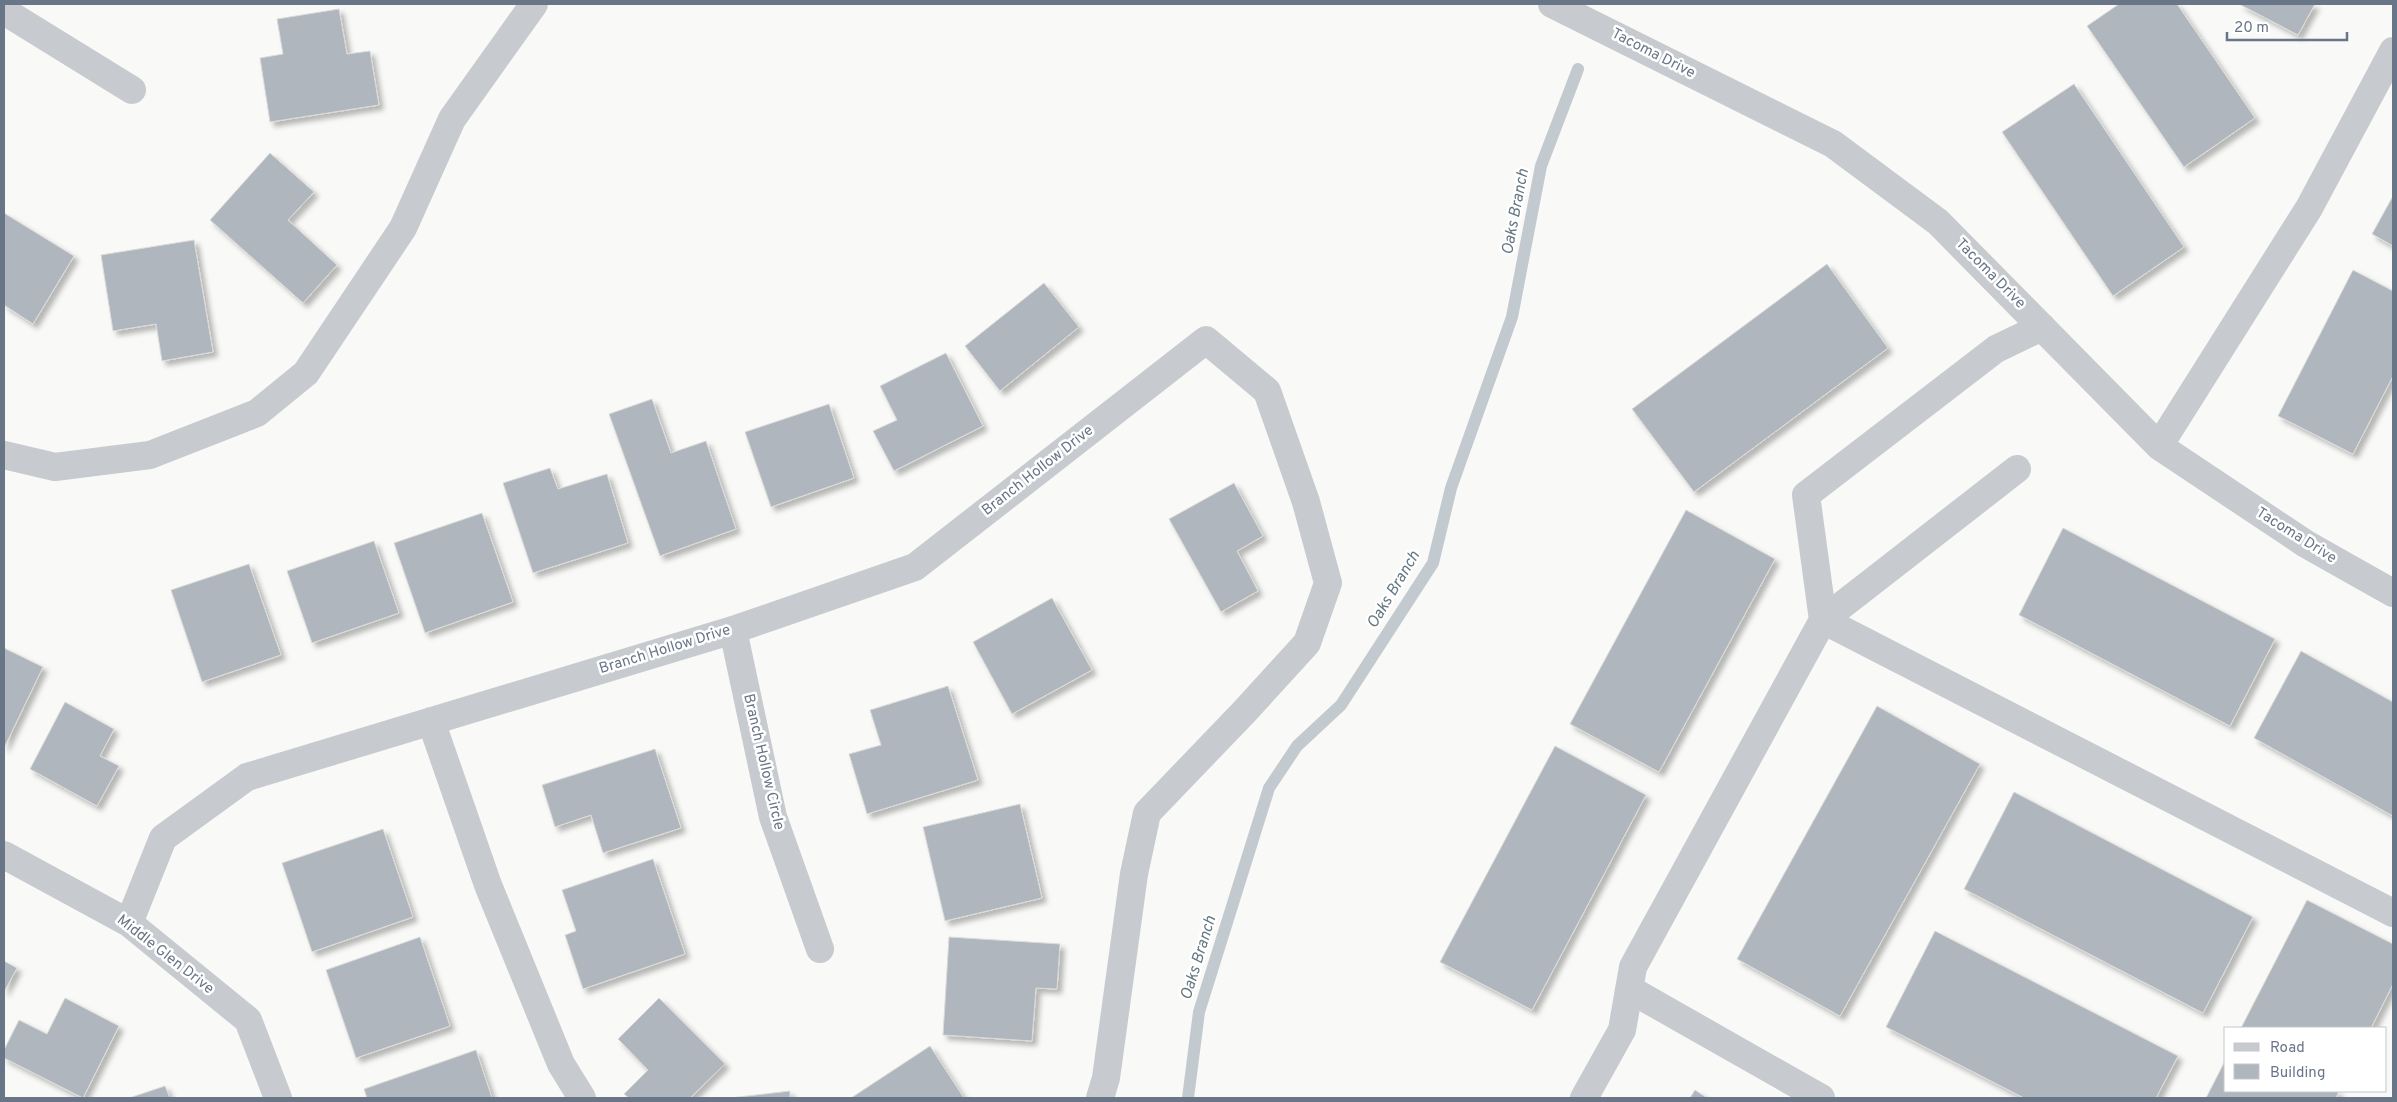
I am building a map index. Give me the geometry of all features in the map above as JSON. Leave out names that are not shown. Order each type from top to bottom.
[{"type":"street","points":[[4,455],[55,467],[150,455],[257,413],[306,372],[404,228],[452,119],[534,4]]},
{"type":"street","name":"Tacoma Drive","points":[[1552,4],[1833,144],[1938,222],[2159,446],[2306,544],[2393,593]]},
{"type":"street","points":[[4,11],[132,90]]},
{"type":"street","points":[[2159,446],[2309,208],[2393,51]]},
{"type":"street","points":[[1823,620],[1806,494],[1996,350],[2042,327]]},
{"type":"street","name":"Branch Hollow Drive","points":[[129,923],[163,838],[247,777],[733,630],[915,567],[1206,340],[1267,392],[1306,502],[1328,584],[1307,643],[1147,813],[1134,874],[1106,1078],[1100,1098]]},
{"type":"street","points":[[1584,1098],[1622,1030],[1633,966],[1823,620],[2017,469]]},
{"type":"street","points":[[1823,620],[2393,913]]},
{"type":"street","name":"Branch Hollow Circle","points":[[733,630],[773,817],[820,949]]},
{"type":"street","points":[[431,721],[488,885],[561,1064],[582,1098]]},
{"type":"street","name":"Middle Glen Drive","points":[[4,856],[129,923],[248,1020],[278,1098]]},
{"type":"street","points":[[1629,989],[1822,1098]]},
{"type":"building","points":[[2119,4],[2177,4],[2255,118],[2184,167],[2087,26]]},
{"type":"building","points":[[2239,4],[2315,4],[2298,35]]},
{"type":"building","points":[[339,9],[347,54],[370,51],[379,105],[270,122],[260,58],[283,54],[277,19]]},
{"type":"building","points":[[2074,84],[2184,247],[2113,296],[2002,132]]},
{"type":"building","points":[[270,153],[314,192],[288,220],[337,265],[303,303],[210,220]]},
{"type":"building","points":[[2393,196],[2393,246],[2372,234]]},
{"type":"building","points":[[4,213],[74,256],[33,324],[4,305]]},
{"type":"building","points":[[194,240],[213,352],[162,361],[156,324],[113,331],[101,255]]},
{"type":"building","points":[[1827,264],[1888,348],[1694,492],[1632,409]]},
{"type":"building","points":[[2353,270],[2393,291],[2393,376],[2353,454],[2278,416]]},
{"type":"building","points":[[1044,283],[1079,327],[1000,391],[965,346]]},
{"type":"building","points":[[946,353],[983,426],[894,471],[873,431],[897,420],[880,386]]},
{"type":"building","points":[[652,399],[671,453],[706,441],[736,529],[660,556],[609,414]]},
{"type":"building","points":[[829,404],[854,478],[771,507],[745,432]]},
{"type":"building","points":[[550,468],[558,489],[607,474],[628,543],[533,573],[503,483]]},
{"type":"building","points":[[1234,483],[1263,536],[1237,551],[1258,591],[1221,612],[1169,519]]},
{"type":"building","points":[[1686,510],[1775,559],[1659,772],[1570,724]]},
{"type":"building","points":[[482,513],[513,602],[425,633],[394,543]]},
{"type":"building","points":[[2063,528],[2275,639],[2230,726],[2019,615]]},
{"type":"building","points":[[374,541],[399,613],[312,643],[287,571]]},
{"type":"building","points":[[249,564],[281,655],[202,682],[171,590]]},
{"type":"building","points":[[1052,598],[1092,670],[1012,714],[973,642]]},
{"type":"building","points":[[4,648],[43,667],[4,748]]},
{"type":"building","points":[[2301,651],[2393,702],[2393,816],[2254,738]]},
{"type":"building","points":[[948,686],[978,780],[867,814],[849,754],[881,745],[870,710]]},
{"type":"building","points":[[65,702],[114,729],[100,756],[119,766],[97,806],[30,769]]},
{"type":"building","points":[[1877,706],[1980,764],[1840,1016],[1737,959]]},
{"type":"building","points":[[1555,746],[1646,795],[1532,1010],[1440,962]]},
{"type":"building","points":[[655,749],[681,828],[603,853],[591,815],[555,827],[542,785]]},
{"type":"building","points":[[2014,792],[2253,917],[2203,1013],[1964,889]]},
{"type":"building","points":[[1020,804],[1042,898],[945,921],[923,827]]},
{"type":"building","points":[[383,829],[413,917],[312,952],[282,863]]},
{"type":"building","points":[[653,859],[685,954],[583,989],[565,935],[576,931],[562,890]]},
{"type":"building","points":[[2307,900],[2393,944],[2393,984],[2372,1027],[2242,1027]]},
{"type":"building","points":[[1935,931],[2178,1056],[2156,1098],[2024,1098],[1886,1027]]},
{"type":"building","points":[[420,937],[450,1026],[356,1058],[326,970]]},
{"type":"building","points":[[949,937],[1060,944],[1057,989],[1036,988],[1032,1041],[943,1035]]},
{"type":"building","points":[[4,961],[17,968],[4,992]]},
{"type":"building","points":[[65,998],[119,1026],[83,1098],[4,1058],[4,1050],[19,1020],[47,1034]]},
{"type":"building","points":[[659,998],[725,1064],[690,1098],[629,1098],[624,1094],[648,1070],[618,1039]]},
{"type":"building","points":[[930,1046],[964,1098],[851,1098]]},
{"type":"building","points":[[476,1050],[492,1098],[367,1098],[364,1089]]},
{"type":"building","points":[[2224,1063],[2224,1092],[2339,1092],[2336,1098],[2206,1098]]},
{"type":"building","points":[[165,1086],[170,1098],[129,1098]]},
{"type":"building","points":[[1695,1090],[1707,1098],[1690,1098]]},
{"type":"building","points":[[790,1091],[790,1098],[730,1098]]},
{"type":"waterway","name":"Oaks Branch","points":[[1188,1098],[1199,1012],[1269,788],[1297,746],[1341,705],[1433,563],[1451,488],[1512,317],[1541,166],[1578,69]]}]
